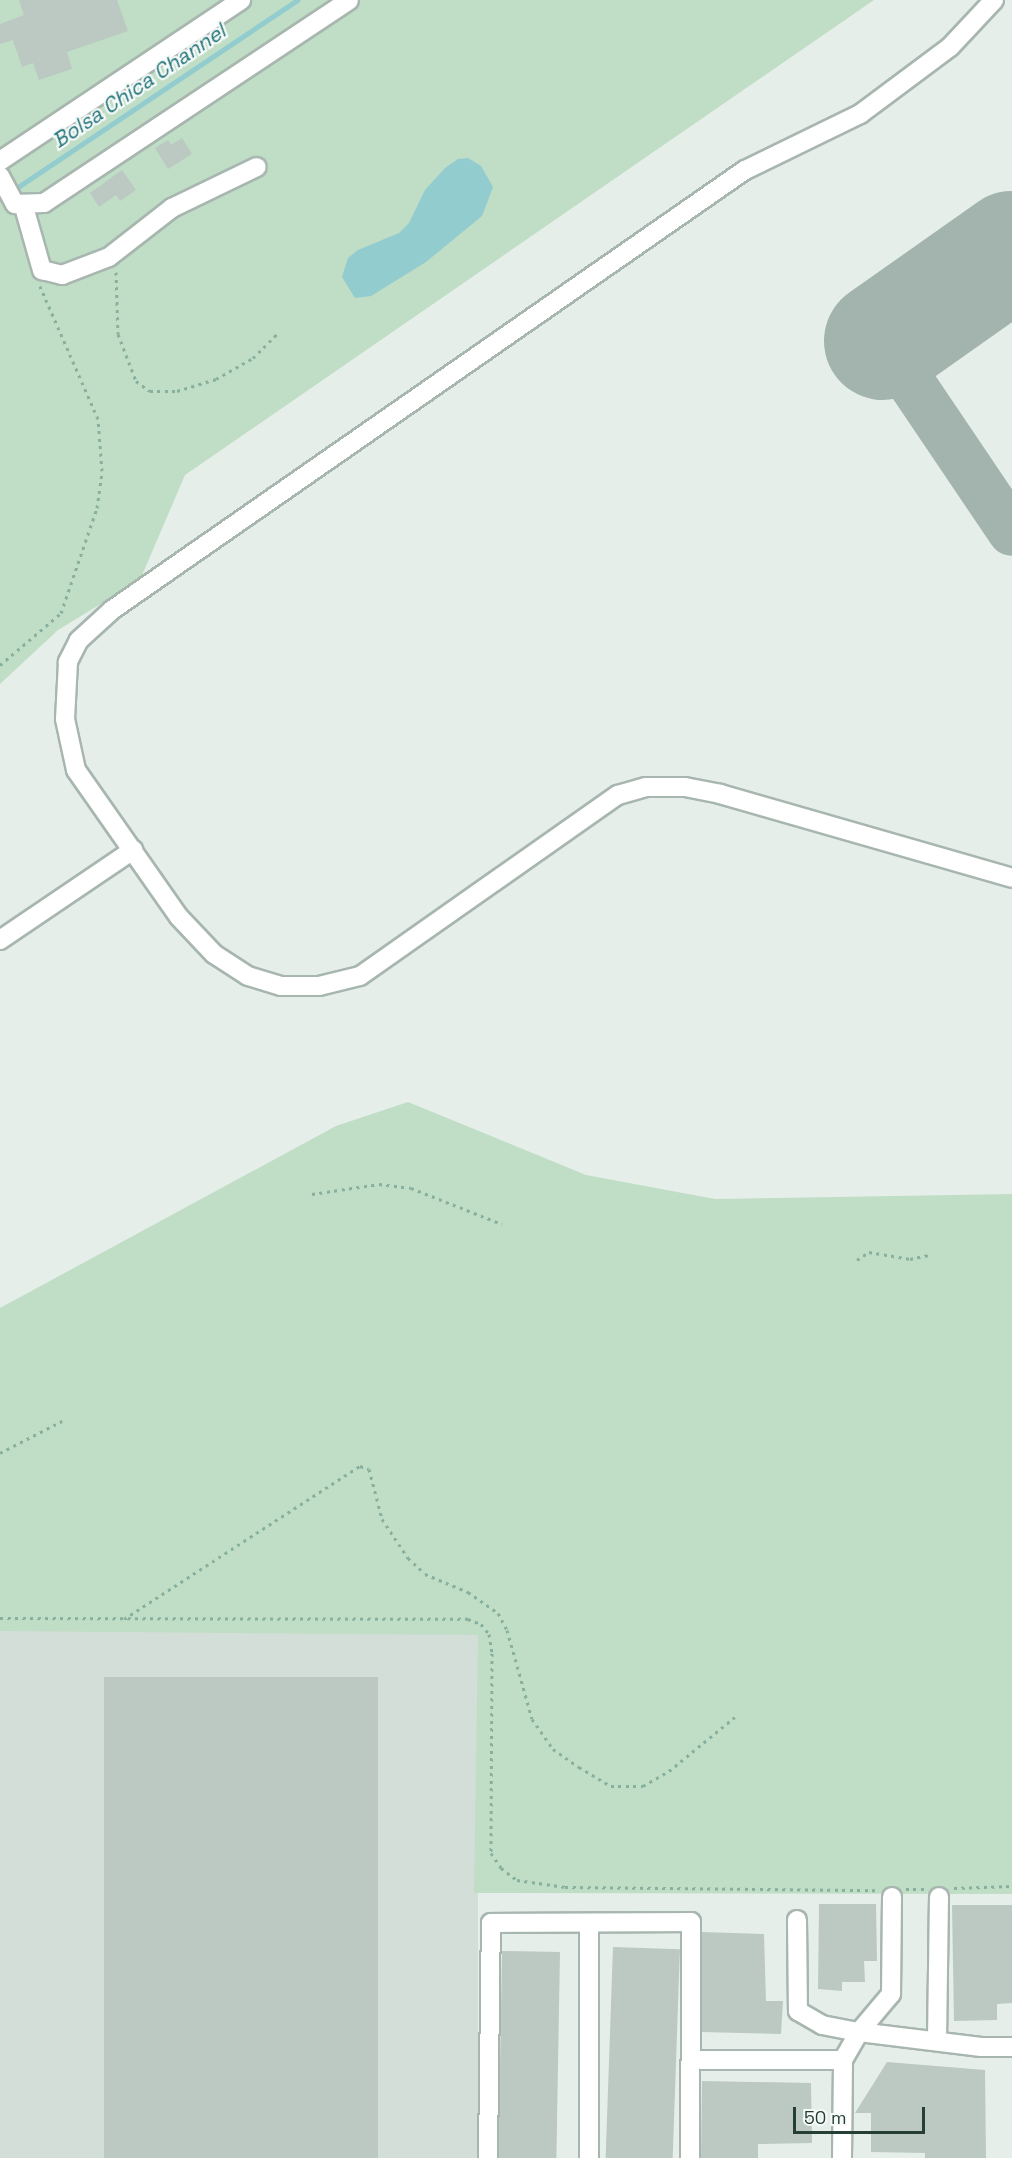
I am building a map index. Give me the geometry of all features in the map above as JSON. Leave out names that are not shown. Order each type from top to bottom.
[{"type":"street","points":[[0,161],[241,0]]},
{"type":"street","points":[[19,206],[44,203],[349,0]]},
{"type":"street","points":[[994,0],[950,47],[860,114],[745,170],[112,610],[79,639],[68,662],[65,719],[76,770],[180,917],[214,954],[248,976],[281,986],[319,986],[360,976],[618,795],[646,787],[685,787],[720,794],[1012,878]]},
{"type":"street","points":[[2,182],[19,206],[42,270],[63,275],[109,257],[172,208],[257,167]]},
{"type":"street","points":[[0,940],[133,850]]},
{"type":"street","points":[[937,2040],[940,1891]]},
{"type":"street","points":[[842,2158],[843,2060],[859,2032],[891,1994],[891,1892]]},
{"type":"street","points":[[797,1920],[798,2011],[822,2025],[859,2032],[981,2047],[1012,2047]]},
{"type":"street","points":[[489,2158],[491,1923],[692,1922],[690,2158]]},
{"type":"street","points":[[588,2158],[589,1923]]},
{"type":"street","points":[[701,2060],[843,2060]]},
{"type":"path","points":[[109,257],[119,282],[118,334],[136,381],[150,391],[186,390],[216,379],[253,358],[278,333]]},
{"type":"path","points":[[0,665],[61,613],[97,508],[102,471],[98,419],[39,285],[42,270]]},
{"type":"path","points":[[312,1194],[379,1184],[411,1188],[502,1224]]},
{"type":"path","points":[[857,1260],[868,1252],[910,1259],[929,1255]]},
{"type":"path","points":[[0,1453],[63,1421]]},
{"type":"path","points":[[124,1619],[360,1466],[369,1469],[382,1519],[408,1558],[425,1574],[468,1592],[498,1614],[507,1630],[532,1719],[553,1749],[579,1767],[611,1786],[625,1789],[643,1786],[669,1772],[735,1717]]},
{"type":"path","points":[[0,1618],[475,1622],[489,1634],[492,1653],[491,1852],[501,1868],[517,1880],[565,1887],[891,1892],[1012,1886]]},
{"type":"shaded area","points":[[0,1631],[478,1631],[478,2158],[0,2158]]},
{"type":"green space","points":[[0,0],[874,0],[185,475],[140,580],[58,630],[0,684]]},
{"type":"green space","points":[[408,1102],[586,1175],[715,1199],[1012,1194],[1012,1894],[474,1893],[478,1635],[0,1631],[0,1308],[336,1126]]},
{"type":"water","points":[[468,158],[481,166],[493,187],[482,216],[426,262],[371,296],[355,298],[342,277],[348,258],[358,250],[399,233],[409,223],[425,190],[445,168],[458,159]]},
{"type":"building","points":[[19,0],[117,0],[128,31],[67,52],[72,69],[39,80],[33,63],[22,67],[13,40],[0,44],[0,24],[24,15]]},
{"type":"building","points":[[182,138],[192,154],[168,169],[155,148],[168,140],[171,145]]},
{"type":"building","points":[[122,170],[136,190],[120,201],[116,195],[99,207],[90,193]]},
{"type":"building","points":[[104,1677],[378,1677],[378,2158],[104,2158]]},
{"type":"building","points":[[819,1904],[876,1904],[877,1961],[864,1961],[865,1982],[842,1982],[842,1991],[818,1989]]},
{"type":"building","points":[[952,1905],[1012,1905],[1012,2003],[997,2004],[997,2020],[954,2021]]},
{"type":"building","points":[[702,1932],[764,1934],[766,2001],[783,2001],[781,2034],[702,2032]]},
{"type":"building","points":[[613,1947],[680,1949],[673,2158],[606,2158]]},
{"type":"building","points":[[502,1951],[560,1952],[556,2158],[498,2158]]},
{"type":"building","points":[[887,2062],[985,2070],[986,2158],[925,2158],[925,2153],[871,2152],[871,2113],[855,2113]]},
{"type":"building","points":[[702,2081],[811,2083],[812,2143],[758,2144],[758,2158],[701,2158]]},
{"type":"waterway","name":"Bolsa Chica Channel","points":[[0,199],[297,0]]},
{"type":"taxiway","points":[[883,341],[1012,532]]},
{"type":"runway","points":[[883,341],[1012,250]]}]
